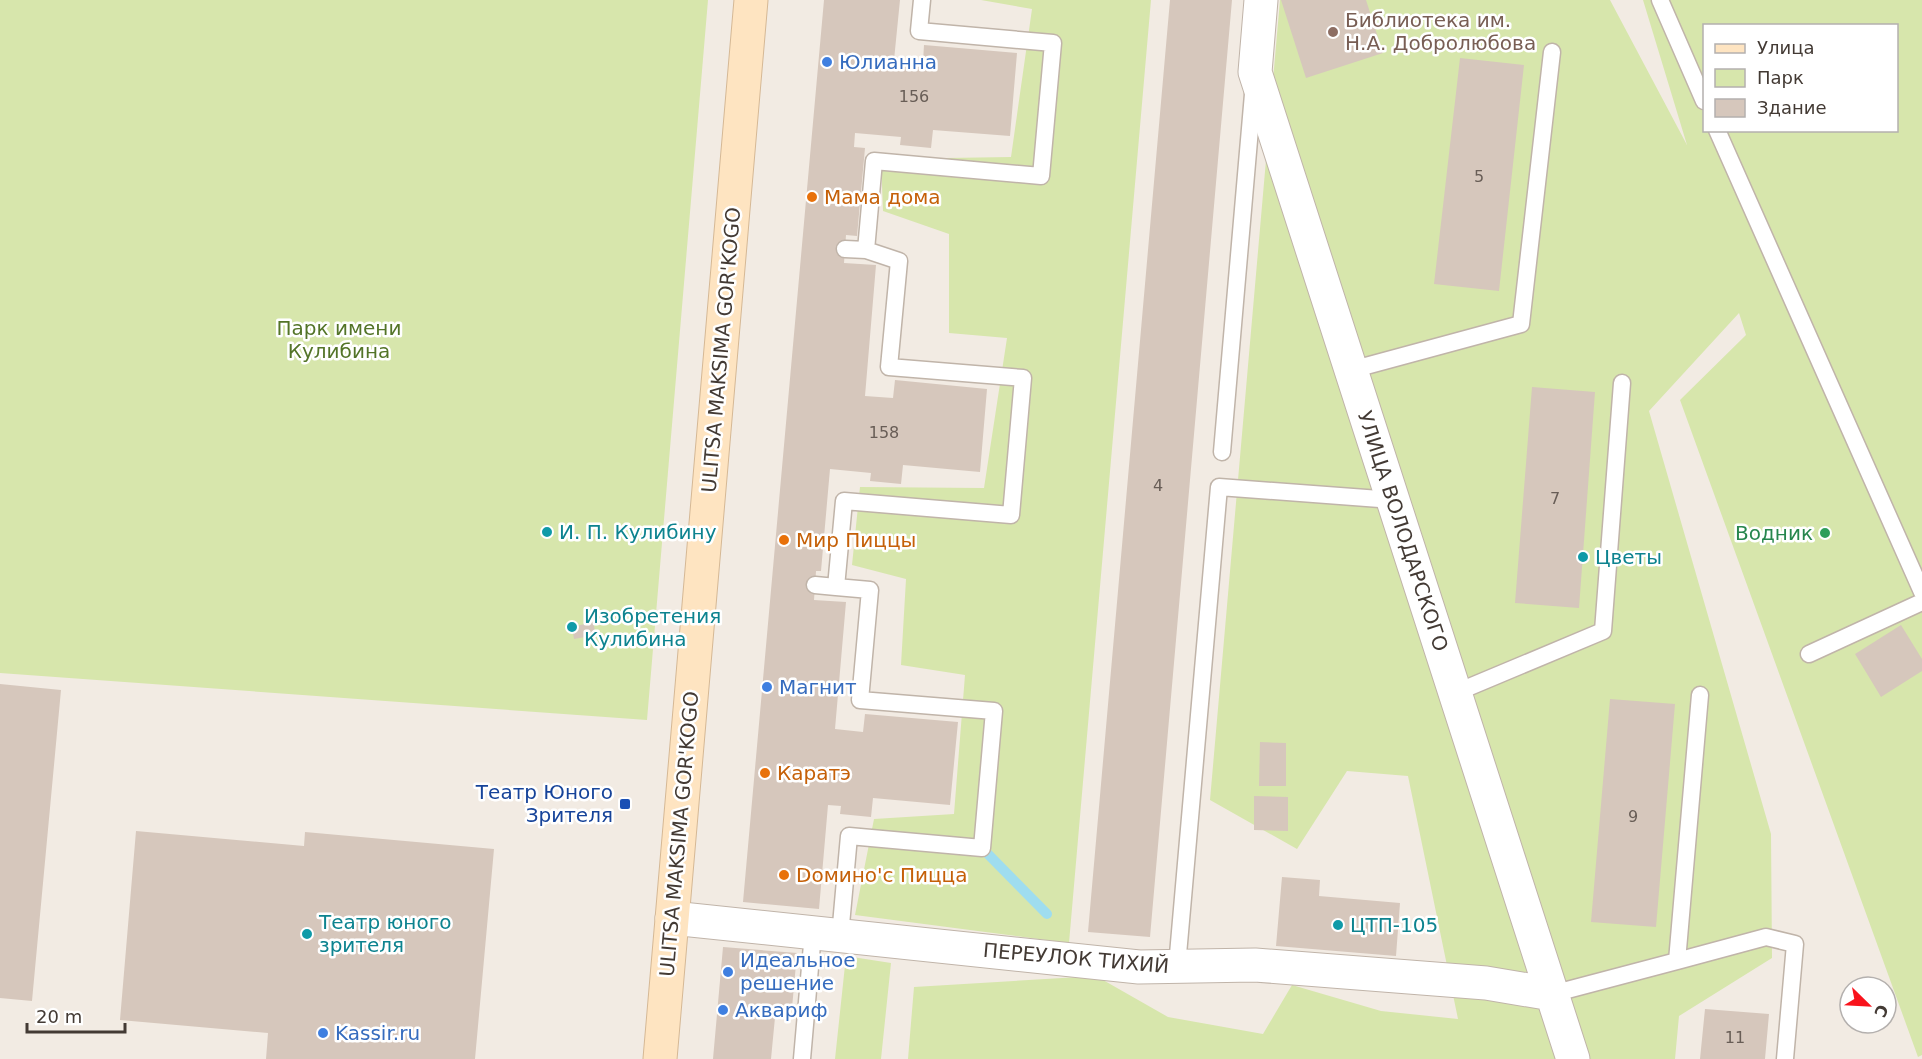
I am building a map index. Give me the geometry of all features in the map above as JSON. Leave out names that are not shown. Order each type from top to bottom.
[{"type":"main road","name":"ULITSA MAKSIMA GOR'KOGO","points":[[660,1059],[751,0]]},
{"type":"street","name":"УЛИЦА ВОЛОДАРСКОГО","points":[[1261,0],[1255,72],[1573,1059]]},
{"type":"street","name":"ПЕРЕУЛОК ТИХИЙ","points":[[672,918],[1139,967],[1255,965],[1486,983],[1552,994]]},
{"type":"lane","points":[[866,250],[874,161],[1041,176],[1053,43],[919,31],[922,0]]},
{"type":"lane","points":[[1660,0],[1703,99]]},
{"type":"lane","points":[[1351,370],[1521,324],[1552,52]]},
{"type":"lane","points":[[1222,452],[1255,72]]},
{"type":"lane","points":[[1719,132],[1922,592]]},
{"type":"lane","points":[[836,587],[844,501],[1011,515],[1023,378],[890,366],[899,261],[866,250],[845,249]]},
{"type":"lane","points":[[1455,693],[1604,630],[1622,383]]},
{"type":"lane","points":[[1177,966],[1219,487],[1393,500]]},
{"type":"lane","points":[[802,1059],[826,934],[849,836],[982,848],[994,711],[860,700],[870,590],[815,585]]},
{"type":"lane","points":[[1809,654],[1922,602]]},
{"type":"lane","points":[[1677,961],[1700,695]]},
{"type":"lane","points":[[1552,994],[1766,937],[1795,945],[1785,1059]]},
{"type":"green space","name":"Парк имени Кулибина","points":[[0,0],[708,0],[647,720],[0,673]]},
{"type":"green space","points":[[981,0],[1151,0],[1069,943],[855,915],[874,819],[954,814],[965,675],[901,665],[906,579],[852,565],[860,487],[984,488],[1007,338],[949,333],[949,234],[883,211],[881,159],[1011,157],[1032,9]]},
{"type":"green space","points":[[1280,0],[1610,0],[1687,145],[1643,0],[1922,0],[1922,1055],[1918,1057],[1898,1002],[1898,975],[1888,975],[1680,400],[1746,335],[1739,313],[1649,411],[1771,834],[1772,958],[1679,1016],[1675,1059],[908,1059],[914,987],[1096,976],[1168,1017],[1263,1034],[1292,985],[1381,1011],[1458,1019],[1408,776],[1347,771],[1297,849],[1210,800]]},
{"type":"green space","points":[[846,956],[891,963],[881,1059],[835,1059]]},
{"type":"building","points":[[824,0],[900,0],[894,60],[923,62],[924,45],[1017,53],[1010,136],[933,130],[931,148],[900,145],[901,137],[855,133],[854,147],[865,148],[857,236],[846,235],[844,263],[876,265],[865,396],[893,398],[895,380],[987,389],[980,472],[903,465],[901,484],[870,481],[871,473],[830,469],[821,571],[816,571],[814,600],[846,602],[835,729],[863,732],[865,714],[958,722],[950,805],[873,798],[871,817],[840,814],[841,806],[828,805],[819,909],[743,902]]},
{"type":"building","points":[[1170,0],[1232,0],[1150,937],[1088,932]]},
{"type":"building","name":"Библиотека им. Н.А. Добролюбова","points":[[1281,0],[1366,0],[1383,53],[1306,78]]},
{"type":"building","points":[[1460,58],[1524,65],[1499,291],[1434,284]]},
{"type":"building","points":[[1532,387],[1595,392],[1579,608],[1515,603]]},
{"type":"building","points":[[593,622],[596,635],[574,639],[572,627]]},
{"type":"building","points":[[1901,625],[1922,659],[1922,671],[1881,697],[1855,654]]},
{"type":"building","points":[[0,684],[61,690],[32,1001],[0,998]]},
{"type":"building","points":[[1610,699],[1675,704],[1656,927],[1591,922]]},
{"type":"building","points":[[1260,742],[1286,743],[1286,786],[1259,786]]},
{"type":"building","points":[[1254,796],[1288,797],[1288,831],[1254,830]]},
{"type":"building","name":"Театр юного зрителя","points":[[136,831],[304,846],[305,832],[494,849],[475,1059],[266,1059],[268,1033],[120,1020]]},
{"type":"building","name":"ЦТП-105","points":[[1282,877],[1320,880],[1319,896],[1400,903],[1396,956],[1276,946]]},
{"type":"building","points":[[723,947],[797,953],[792,1008],[776,1007],[771,1059],[713,1059]]},
{"type":"building","points":[[1705,1009],[1769,1014],[1765,1059],[1700,1059]]},
{"type":"waterway","points":[[982,848],[1047,914]]},
{"type":"place","name":"Библиотека им. Н.А. Добролюбова","points":[[1333,32]]},
{"type":"place","name":"Юлианна","points":[[827,62]]},
{"type":"place","name":"Мама дома","points":[[812,197]]},
{"type":"place","name":"И. П. Кулибину","points":[[547,532]]},
{"type":"place","name":"Водник","points":[[1825,533]]},
{"type":"place","name":"Мир Пиццы","points":[[784,540]]},
{"type":"place","name":"Цветы","points":[[1583,557]]},
{"type":"place","name":"Изобретения Кулибина","points":[[572,627]]},
{"type":"place","name":"Магнит","points":[[767,687]]},
{"type":"place","name":"Каратэ","points":[[765,773]]},
{"type":"place","name":"Театр Юного Зрителя","points":[[625,804]]},
{"type":"place","name":"Dомино'с Пицца","points":[[784,875]]},
{"type":"place","name":"ЦТП-105","points":[[1338,925]]},
{"type":"place","name":"Театр юного зрителя","points":[[307,934]]},
{"type":"place","name":"Идеальное решение","points":[[728,972]]},
{"type":"place","name":"Аквариф","points":[[723,1010]]},
{"type":"place","name":"Kassir.ru","points":[[323,1033]]}]
